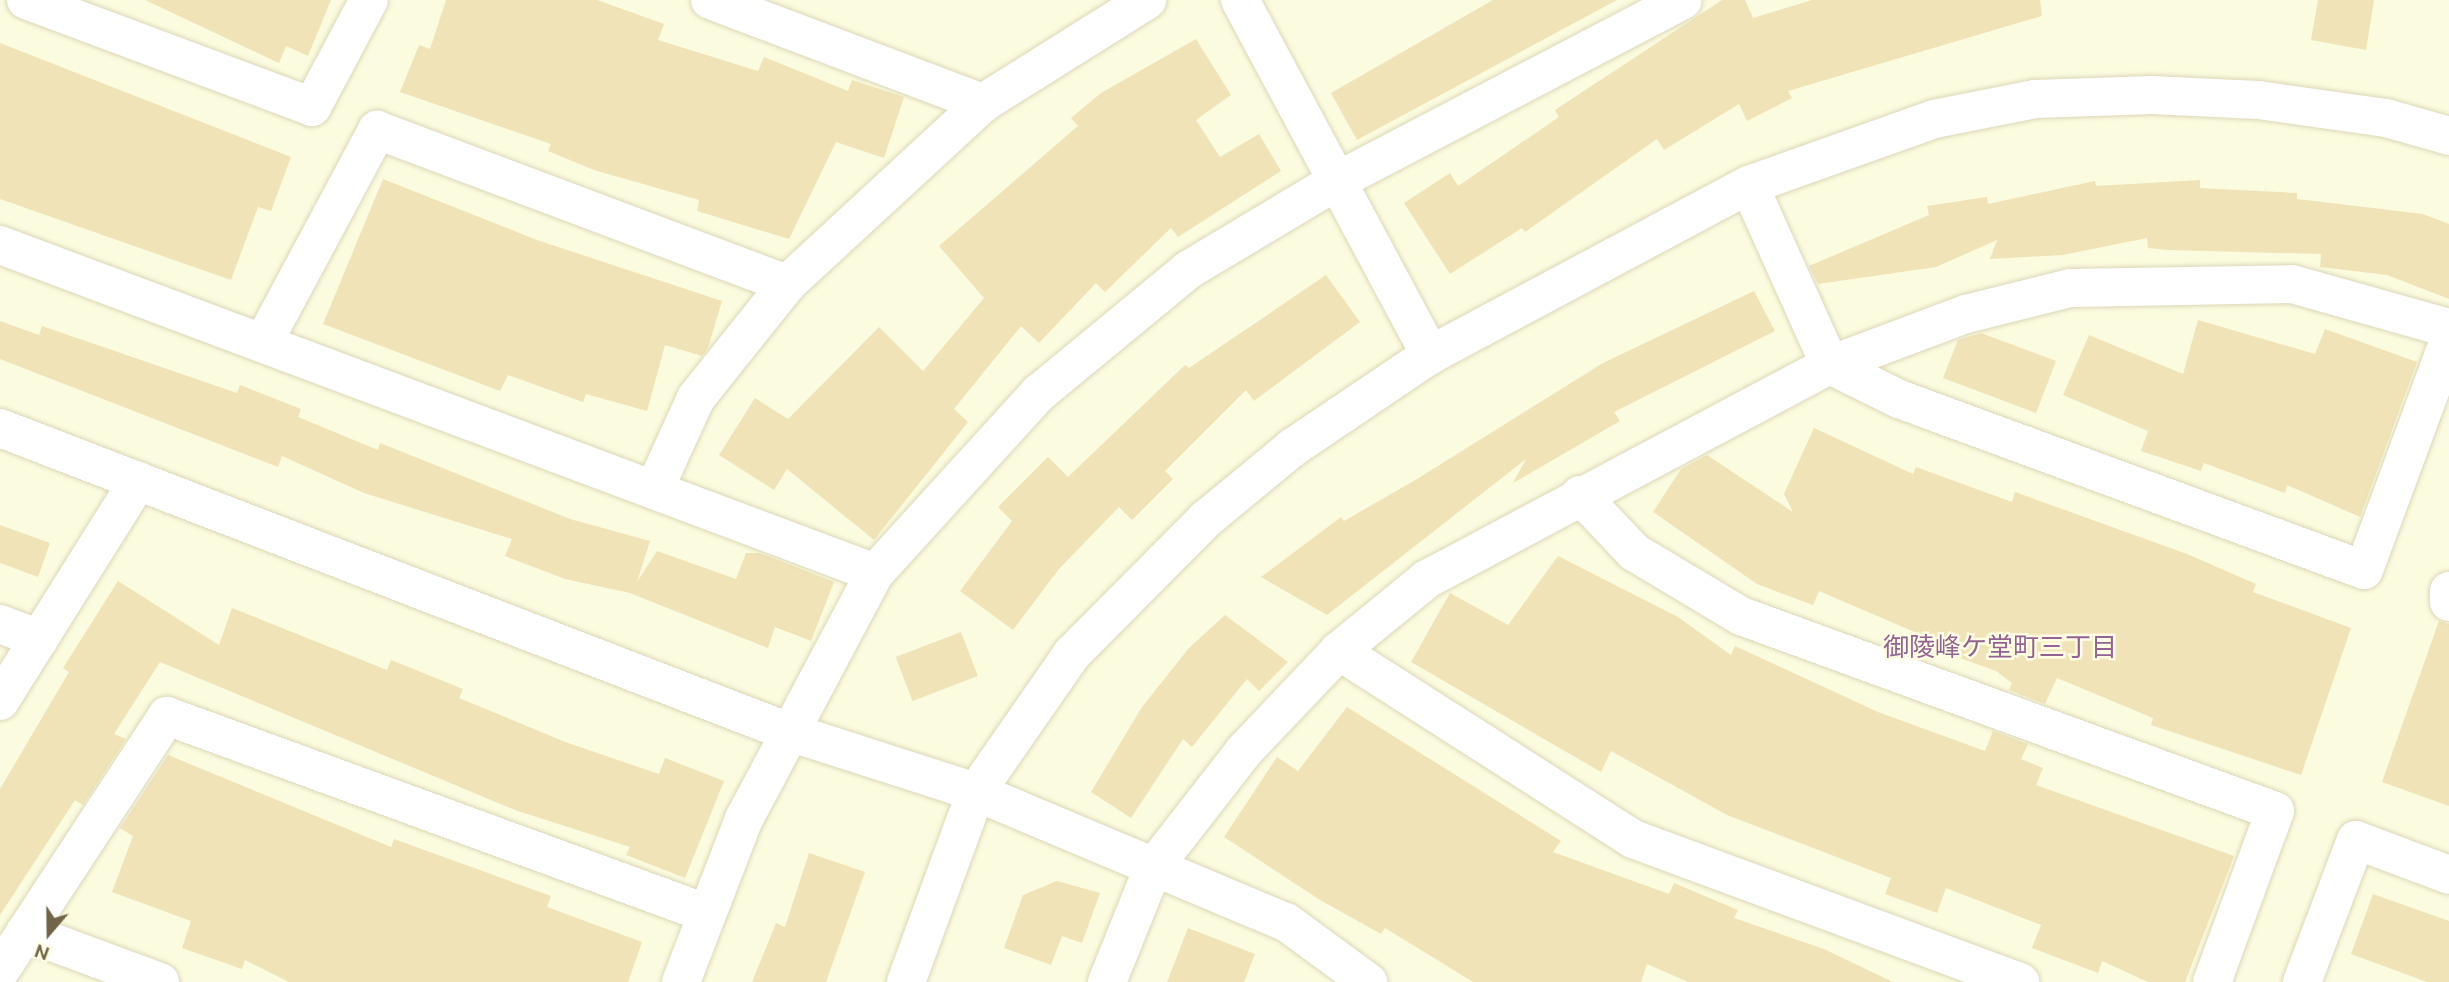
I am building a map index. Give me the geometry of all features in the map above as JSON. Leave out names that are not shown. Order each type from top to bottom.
[{"type":"street","points":[[26,0],[312,107],[369,0]]},
{"type":"street","points":[[710,0],[983,103]]},
{"type":"street","points":[[654,490],[696,398],[787,284],[983,103],[1147,0]]},
{"type":"street","points":[[1240,0],[1430,355]]},
{"type":"street","points":[[681,982],[706,913],[789,732],[875,573],[1039,393],[1188,270],[1337,181],[1683,0]]},
{"type":"street","points":[[906,982],[976,792],[1072,654],[1206,519],[1292,448],[1430,355],[1749,185],[1934,119],[2035,99],[2258,100],[2385,118],[2449,136]]},
{"type":"street","points":[[263,343],[377,130],[787,284]]},
{"type":"street","points":[[1749,185],[1830,365],[1899,399],[2364,570],[2449,340]]},
{"type":"street","points":[[0,245],[875,573]]},
{"type":"street","points":[[1107,982],[1153,868],[1245,751],[1339,650],[1427,579],[1580,495],[1830,365],[1966,314],[2070,288],[2292,284],[2449,328]]},
{"type":"street","points":[[0,428],[789,732],[976,792],[1059,822],[1153,868],[1286,922],[1368,982]]},
{"type":"street","points":[[0,701],[138,481]]},
{"type":"street","points":[[1580,495],[1634,552],[1741,616],[2275,811],[2212,982]]},
{"type":"street","points":[[2449,591],[2449,602]]},
{"type":"street","points":[[0,624],[39,639]]},
{"type":"street","points":[[1339,650],[1633,839],[2020,982]]},
{"type":"street","points":[[0,971],[167,716],[706,913]]},
{"type":"street","points":[[2302,982],[2356,840],[2449,874]]},
{"type":"street","points":[[25,932],[160,982]]},
{"type":"building","points":[[145,0],[331,0],[308,56],[286,46],[279,63]]},
{"type":"building","points":[[446,0],[597,0],[664,24],[658,40],[758,71],[764,57],[848,91],[852,80],[904,97],[884,158],[836,142],[789,239],[697,211],[699,200],[594,170],[548,151],[551,144],[400,92],[419,45],[430,49]]},
{"type":"building","points":[[1493,0],[1617,0],[1357,140],[1331,93]]},
{"type":"building","points":[[1722,0],[1745,0],[1753,18],[1812,0],[2040,0],[2042,16],[1788,91],[1792,98],[1747,121],[1739,104],[1664,150],[1657,139],[1525,232],[1522,228],[1450,274],[1404,203],[1450,173],[1458,186],[1559,117],[1555,110]]},
{"type":"building","points":[[2318,0],[2374,0],[2366,50],[2311,40]]},
{"type":"building","points":[[1196,39],[1231,95],[1196,120],[1220,157],[1259,134],[1281,171],[1178,237],[1171,228],[1105,292],[1096,283],[1039,343],[1021,326],[954,409],[968,422],[874,540],[787,469],[774,490],[719,455],[755,398],[788,419],[879,327],[923,371],[984,298],[939,246],[1078,126],[1071,118],[1101,93]]},
{"type":"building","points":[[0,43],[291,157],[271,211],[258,207],[231,280],[0,199]]},
{"type":"building","points":[[383,179],[537,240],[722,301],[708,348],[702,356],[665,345],[647,411],[586,394],[583,402],[508,375],[500,391],[323,324]]},
{"type":"building","points":[[2200,180],[2200,188],[2297,193],[2297,199],[2423,214],[2449,224],[2449,299],[2387,275],[2320,267],[2321,254],[2168,250],[2148,248],[2147,238],[2063,255],[1990,259],[1997,240],[1936,267],[1818,284],[1809,266],[1929,215],[1927,206],[1987,197],[1988,204],[2095,181],[2096,186]]},
{"type":"building","points":[[1326,275],[1360,322],[1254,401],[1246,390],[1165,471],[1173,479],[1132,520],[1119,507],[1059,569],[1013,630],[960,591],[1012,521],[998,507],[1048,457],[1068,477],[1185,365],[1189,368]]},
{"type":"building","points":[[1754,291],[1775,331],[1614,412],[1620,421],[1513,483],[1526,459],[1327,615],[1261,577],[1341,517],[1344,521],[1417,479],[1603,363]]},
{"type":"building","points":[[2198,320],[2315,354],[2325,329],[2417,362],[2360,517],[2287,485],[2285,493],[2204,463],[2201,471],[2141,451],[2148,431],[2063,395],[2089,335],[2183,374]]},
{"type":"building","points":[[0,321],[39,335],[42,326],[237,393],[240,385],[301,409],[298,417],[378,450],[380,443],[570,519],[650,541],[637,582],[657,551],[736,579],[746,553],[760,553],[834,582],[811,641],[775,627],[768,648],[630,593],[565,579],[505,556],[512,539],[364,493],[282,456],[278,467],[0,359]]},
{"type":"building","points":[[1981,333],[2056,361],[2036,413],[1943,378],[1958,340]]},
{"type":"building","points":[[1814,428],[1913,474],[1916,467],[2012,502],[2015,492],[2187,554],[2256,584],[2253,592],[2351,628],[2301,775],[2151,725],[2153,718],[2057,678],[2045,704],[2009,690],[2012,683],[1996,671],[1921,644],[1924,636],[1819,591],[1813,605],[1757,584],[1653,512],[1681,469],[1707,455],[1793,512],[1784,494]]},
{"type":"building","points":[[0,525],[50,543],[38,577],[0,563]]},
{"type":"building","points":[[1558,556],[1678,617],[1731,655],[1735,646],[1878,712],[1985,751],[1993,731],[2028,744],[2021,759],[2043,768],[2036,785],[2234,856],[2185,982],[2148,982],[2102,961],[2098,973],[2032,948],[2041,925],[1946,888],[1937,913],[1885,894],[1891,878],[1727,815],[1611,751],[1601,772],[1411,662],[1450,593],[1508,625]]},
{"type":"building","points":[[118,581],[219,645],[232,608],[387,670],[391,660],[463,689],[459,698],[568,743],[659,774],[665,758],[724,781],[685,878],[626,855],[630,847],[515,810],[160,662],[114,734],[126,739],[83,805],[75,800],[0,915],[0,789],[69,672],[63,668]]},
{"type":"building","points":[[1225,615],[1288,662],[1259,691],[1247,679],[1192,747],[1183,739],[1131,818],[1091,792],[1142,707],[1189,648]]},
{"type":"building","points":[[2439,621],[2449,624],[2449,806],[2382,782]]},
{"type":"building","points":[[961,632],[978,676],[912,701],[896,657]]},
{"type":"building","points":[[1347,707],[1561,841],[1553,852],[1669,894],[1674,883],[1738,910],[1734,918],[1824,949],[1893,982],[1688,982],[1647,964],[1641,982],[1473,982],[1385,928],[1381,934],[1320,900],[1224,837],[1277,757],[1298,771]]},
{"type":"building","points":[[168,755],[391,847],[394,839],[551,896],[547,907],[642,942],[628,982],[289,982],[245,960],[242,969],[182,948],[191,921],[112,892],[133,836],[120,828]]},
{"type":"building","points":[[809,853],[865,872],[826,982],[752,982],[776,923],[785,927]]},
{"type":"building","points":[[1057,881],[1100,893],[1082,943],[1062,936],[1051,965],[1004,948],[1023,895]]},
{"type":"building","points":[[2373,894],[2449,921],[2449,982],[2427,982],[2351,954]]},
{"type":"building","points":[[1188,928],[1255,954],[1244,982],[1167,982]]},
{"type":"district","name":"御陵峰ケ堂町三丁目","points":[[2000,647]]}]
